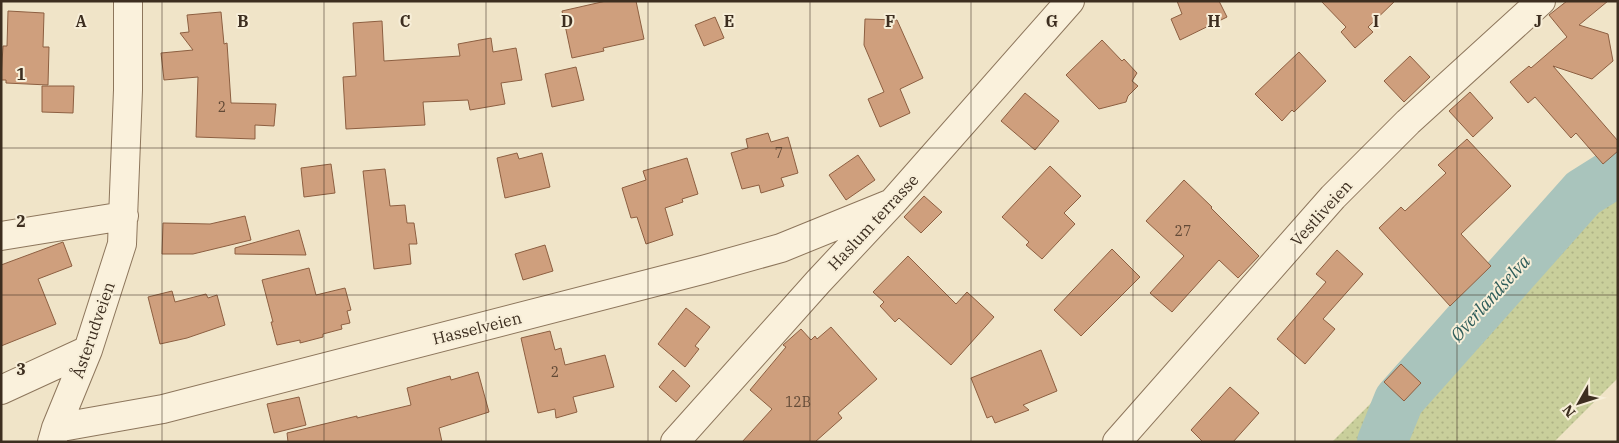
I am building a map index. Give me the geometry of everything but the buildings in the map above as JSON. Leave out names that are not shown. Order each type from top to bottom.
[{"type":"street","name":"Åsterudveien","points":[[54,435],[88,350],[122,244],[128,90],[128,1]]},
{"type":"street","name":"Haslum terrasse","points":[[675,442],[818,282],[892,203],[1070,1]]},
{"type":"street","name":"Vestliveien","points":[[1117,442],[1334,197],[1408,122],[1541,1]]},
{"type":"street","name":"Hasselveien","points":[[54,435],[163,409],[781,248],[892,203]]},
{"type":"street","points":[[1,236],[124,216]]},
{"type":"street","points":[[1,390],[88,350]]},
{"type":"green space","points":[[1618,157],[1618,378],[1554,442],[1332,442]]},
{"type":"waterway","name":"Øverlandselva","points":[[1382,442],[1399,400],[1583,193],[1618,171]]}]
